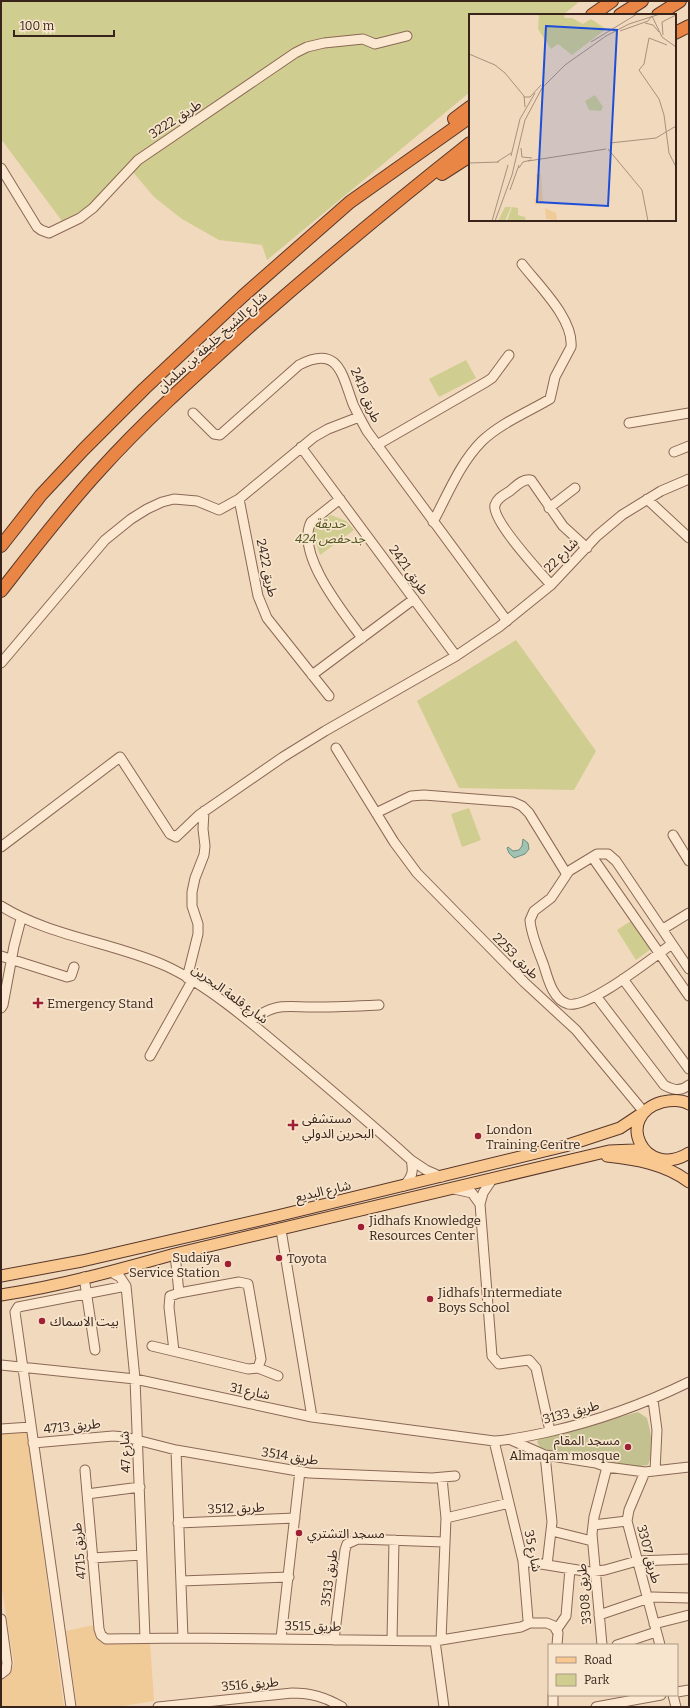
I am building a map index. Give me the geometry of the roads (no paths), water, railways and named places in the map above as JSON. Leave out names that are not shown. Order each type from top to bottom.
[{"type":"highway","points":[[593,14],[612,1]]},
{"type":"highway","points":[[622,14],[642,1]]},
{"type":"highway","points":[[660,14],[680,1]]},
{"type":"highway","points":[[676,32],[689,26]]},
{"type":"highway","points":[[350,202],[469,108]]},
{"type":"highway","name":"شارع الشيخ خليفة بن سلمان","points":[[1,546],[41,495],[144,389],[243,296],[350,202],[469,118]]},
{"type":"highway","name":"شارع الشيخ خليفة بن سلمان","points":[[1,591],[61,514],[101,469],[162,406],[252,325],[382,212],[469,145]]},
{"type":"highway","points":[[382,212],[469,157]]},
{"type":"main road","name":"شارع البديع","points":[[1,1276],[67,1264],[442,1177],[565,1146],[620,1128],[644,1112],[663,1102],[687,1102]]},
{"type":"main road","points":[[644,1112],[638,1124],[636,1133],[639,1142],[647,1154]]},
{"type":"main road","points":[[1,1295],[111,1272],[175,1254],[609,1151],[624,1150],[647,1154],[689,1173]]},
{"type":"main road","points":[[662,1160],[672,1160],[689,1154]]},
{"type":"main road","points":[[592,1156],[624,1158],[644,1162],[674,1173],[689,1182]]},
{"type":"street","name":"طريق 3222","points":[[1,168],[38,226],[44,232],[53,232],[80,218],[93,208],[138,160],[295,53],[307,47],[324,43],[363,39],[376,44],[407,36]]},
{"type":"street","points":[[433,522],[459,471],[483,440],[509,422],[550,399],[554,377],[571,347],[572,341],[567,323],[522,264]]},
{"type":"street","points":[[377,445],[492,378],[509,355]]},
{"type":"street","name":"طريق 2419","points":[[193,413],[213,433],[220,435],[294,368],[310,361],[322,358],[331,360],[340,368],[359,417],[377,445],[507,621]]},
{"type":"street","points":[[629,423],[689,414]]},
{"type":"street","points":[[1,663],[105,540],[131,519],[157,504],[174,499],[197,502],[219,510],[225,508],[239,499],[302,447],[328,429],[359,417]]},
{"type":"street","points":[[674,452],[689,446]]},
{"type":"street","name":"طريق 2421","points":[[302,447],[456,656]]},
{"type":"street","points":[[551,584],[513,541],[496,514],[494,507],[499,498],[527,479],[534,482],[549,508],[563,526],[587,548]]},
{"type":"street","name":"شارع 22","points":[[1,847],[120,757],[172,836],[178,835],[188,824],[204,811],[304,744],[456,656],[507,621],[551,584],[611,524],[647,499],[689,479]]},
{"type":"street","points":[[549,508],[575,488]]},
{"type":"street","name":"طريق 2422","points":[[239,499],[258,596],[267,618],[329,696]]},
{"type":"street","points":[[340,499],[311,522],[308,527],[308,539],[322,582],[362,638]]},
{"type":"street","points":[[647,499],[689,538]]},
{"type":"street","points":[[312,675],[414,599]]},
{"type":"street","name":"طريق 2253","points":[[336,748],[376,813],[417,873],[524,982],[576,1030],[644,1112]]},
{"type":"street","points":[[376,813],[411,796],[424,795],[512,802],[522,806],[529,813],[566,873],[602,853],[612,856],[689,969]]},
{"type":"street","points":[[150,1056],[189,980],[198,934],[198,924],[192,906],[192,892],[195,878],[204,855],[204,811]]},
{"type":"street","points":[[673,836],[689,861]]},
{"type":"street","points":[[593,858],[689,996]]},
{"type":"street","name":"طريق 2253","points":[[562,1002],[554,992],[549,980],[530,920],[534,911],[554,894],[566,873]]},
{"type":"street","name":"شارع قلعة البحرين","points":[[1,906],[21,918],[152,960],[189,980],[250,1022],[316,1076],[410,1160],[426,1170],[442,1177]]},
{"type":"street","points":[[663,929],[689,913]]},
{"type":"street","points":[[1,1008],[3,1005],[11,960],[21,918]]},
{"type":"street","points":[[555,1011],[562,1002],[574,1004],[596,996],[623,979],[672,944]]},
{"type":"street","points":[[1,956],[67,977],[71,976],[74,967]]},
{"type":"street","points":[[623,979],[689,1069]]},
{"type":"street","points":[[596,996],[664,1085],[676,1090],[684,1089],[689,1085]]},
{"type":"street","points":[[250,1022],[267,1009],[282,1005],[318,1007],[378,1005]]},
{"type":"street","points":[[404,1186],[413,1173],[410,1160]]},
{"type":"street","points":[[492,1178],[483,1193],[480,1204],[492,1356],[499,1364],[529,1360],[536,1368],[550,1431]]},
{"type":"street","points":[[451,1189],[472,1193],[480,1204]]},
{"type":"street","points":[[281,1230],[312,1417]]},
{"type":"street","points":[[175,1254],[179,1293]]},
{"type":"street","points":[[71,1707],[15,1312],[18,1307],[126,1286],[120,1277],[111,1272]]},
{"type":"street","points":[[84,1277],[95,1350]]},
{"type":"street","points":[[174,1351],[169,1301],[170,1296],[179,1293],[245,1282],[248,1284],[261,1359],[258,1368]]},
{"type":"street","name":"شارع 47","points":[[126,1286],[135,1379],[145,1638]]},
{"type":"street","points":[[30,1290],[34,1304]]},
{"type":"street","points":[[152,1346],[248,1369],[258,1368],[278,1376]]},
{"type":"street","name":"شارع 31","points":[[1,1366],[135,1379],[312,1417],[494,1441]]},
{"type":"street","name":"طريق 3133","points":[[494,1441],[511,1440],[609,1415],[652,1400],[689,1382]]},
{"type":"street","points":[[652,1400],[657,1430],[655,1471]]},
{"type":"street","points":[[1,1430],[31,1427]]},
{"type":"street","name":"طريق 4713","points":[[33,1444],[101,1436],[125,1437],[137,1440]]},
{"type":"street","name":"طريق 3514","points":[[137,1440],[176,1450],[326,1474],[442,1478],[455,1476]]},
{"type":"street","points":[[511,1440],[545,1455],[596,1463],[606,1467],[645,1472],[689,1468]]},
{"type":"street","name":"شارع 35","points":[[494,1441],[523,1561],[527,1618],[530,1623]]},
{"type":"street","points":[[176,1450],[183,1638]]},
{"type":"street","points":[[545,1455],[552,1513],[552,1530],[547,1565]]},
{"type":"street","name":"طريق 3308","points":[[602,1644],[592,1541],[593,1525],[606,1467]]},
{"type":"street","name":"طريق 4715","points":[[85,1470],[98,1629]]},
{"type":"street","points":[[281,1638],[300,1471]]},
{"type":"street","name":"طريق 3307","points":[[645,1472],[629,1510],[627,1521],[660,1644]]},
{"type":"street","points":[[442,1478],[446,1518],[438,1641],[444,1707]]},
{"type":"street","points":[[87,1494],[140,1487]]},
{"type":"street","points":[[446,1518],[509,1503]]},
{"type":"street","name":"طريق 3512","points":[[178,1523],[295,1518]]},
{"type":"street","points":[[593,1525],[627,1521]]},
{"type":"street","points":[[552,1530],[592,1541]]},
{"type":"street","name":"طريق 3513","points":[[334,1640],[345,1550],[348,1544],[358,1539],[444,1542]]},
{"type":"street","points":[[392,1640],[394,1540]]},
{"type":"street","points":[[92,1558],[142,1555]]},
{"type":"street","points":[[523,1561],[595,1572],[637,1561],[689,1559]]},
{"type":"street","points":[[557,1644],[557,1629],[566,1616],[570,1569]]},
{"type":"street","points":[[181,1581],[289,1577]]},
{"type":"street","points":[[599,1615],[647,1598],[689,1598]]},
{"type":"street","points":[[619,1644],[689,1615]]},
{"type":"street","points":[[1,1619],[8,1663],[6,1670],[1,1674]]},
{"type":"street","points":[[530,1623],[551,1624],[557,1629]]},
{"type":"street","name":"طريق 3515","points":[[98,1629],[101,1635],[106,1639],[281,1638],[438,1641],[521,1627],[530,1623]]},
{"type":"street","points":[[678,1692],[689,1690]]},
{"type":"street","name":"طريق 3516","points":[[158,1707],[292,1693],[311,1693],[328,1699],[342,1707]]},
{"type":"street","points":[[553,1696],[553,1707]]},
{"type":"street","points":[[596,1707],[609,1700],[651,1696]]},
{"type":"street","points":[[673,1696],[676,1707]]},
{"type":"place","name":"Emergency Stand","points":[[38,1003]]},
{"type":"place","name":"مستشفى البحرين الدولي","points":[[293,1125]]},
{"type":"place","name":"London Training Centre","points":[[478,1136]]},
{"type":"place","name":"Jidhafs Knowledge Resources Center","points":[[361,1227]]},
{"type":"place","name":"Toyota","points":[[279,1258]]},
{"type":"place","name":"Sudaiya Service Station","points":[[228,1264]]},
{"type":"place","name":"Jidhafs Intermediate Boys School","points":[[430,1299]]},
{"type":"place","name":"بيت الاسماك","points":[[42,1321]]},
{"type":"place","name":"مسجد المقام Almaqam mosque","points":[[628,1447]]},
{"type":"place","name":"مسجد التشتري","points":[[299,1533]]},
{"type":"park label","name":"حديقة جدحفص 424","points":[[330,530]]}]
